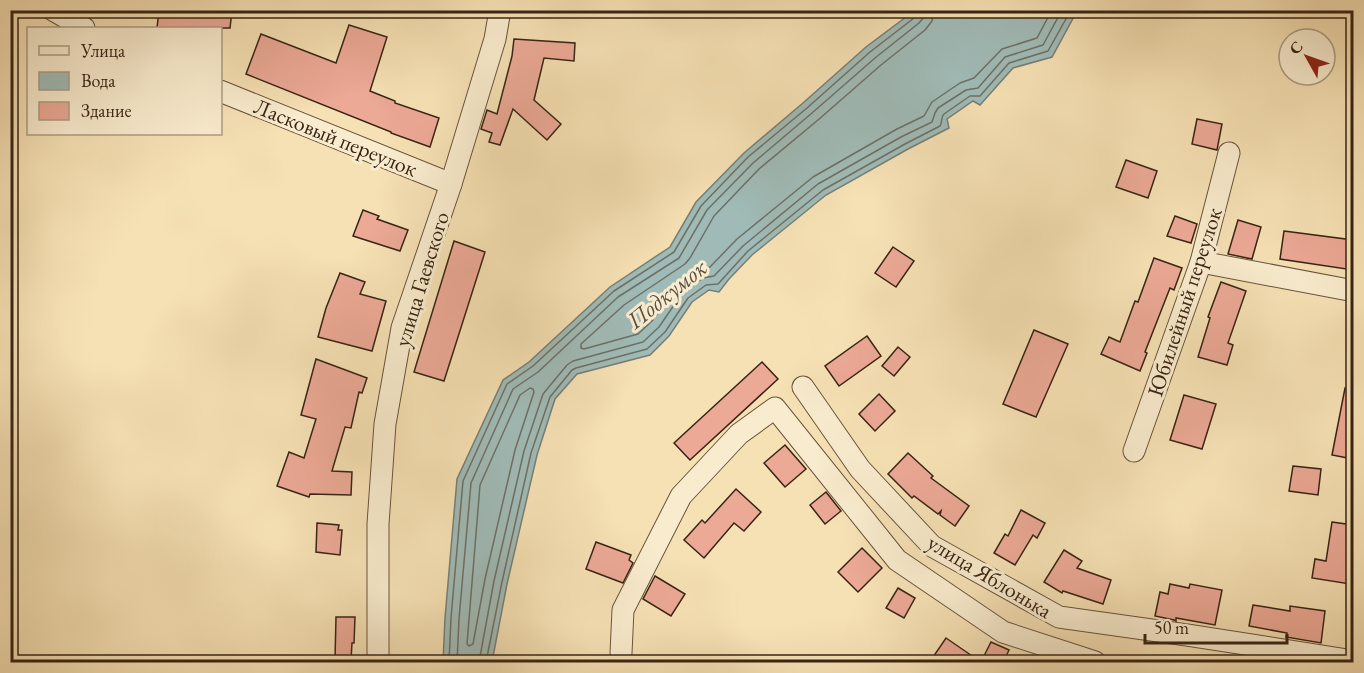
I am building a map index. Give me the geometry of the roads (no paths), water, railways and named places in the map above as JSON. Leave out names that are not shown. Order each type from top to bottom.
[{"type":"street","points":[[53,10],[82,27]]},
{"type":"street","name":"улица Гаевского","points":[[378,663],[378,524],[386,424],[402,328],[451,184],[495,39],[500,10]]},
{"type":"street","name":"Ласковый переулок","points":[[222,92],[451,184]]},
{"type":"street","name":"Юбилейный переулок","points":[[1134,451],[1201,262],[1229,153]]},
{"type":"street","points":[[1201,262],[1353,291]]},
{"type":"street","name":"улица Яблонька","points":[[803,387],[860,469],[932,546],[1059,617],[1353,661]]},
{"type":"street","name":"улица Яблонька","points":[[621,653],[623,610],[681,496],[739,434],[775,408],[897,560],[1003,632],[1095,663]]},
{"type":"water","name":"Подкумок","points":[[914,11],[1077,11],[1052,57],[1013,68],[980,105],[973,101],[947,119],[949,128],[826,195],[752,255],[719,292],[709,290],[692,302],[669,336],[650,355],[577,374],[555,399],[537,455],[507,584],[492,662],[443,662],[457,479],[503,380],[529,362],[610,287],[670,247],[696,202],[744,153],[866,47]]}]
